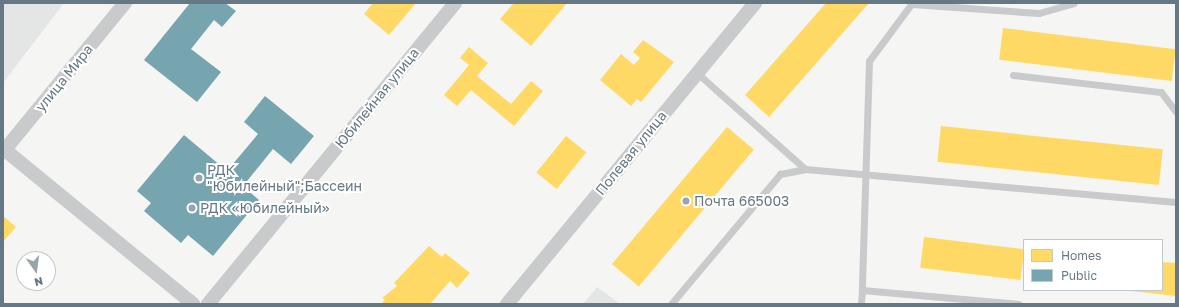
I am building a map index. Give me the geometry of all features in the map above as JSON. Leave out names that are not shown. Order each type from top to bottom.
[{"type":"street","name":"улица Мира","points":[[4,151],[125,3]]},
{"type":"street","name":"Юбилейная улица","points":[[208,304],[455,3]]},
{"type":"street","name":"Полевая улица","points":[[507,304],[755,3]]},
{"type":"street","points":[[4,151],[193,304]]},
{"type":"lane","points":[[861,304],[867,177],[869,61],[912,3],[1039,13],[1074,3]]},
{"type":"lane","points":[[697,73],[806,169]]},
{"type":"lane","points":[[1013,75],[1161,92],[1176,112]]},
{"type":"lane","points":[[671,304],[780,174],[806,169],[867,177],[1176,202]]},
{"type":"lane","points":[[862,290],[978,302],[1018,304]]},
{"type":"shaded area","points":[[3,3],[64,3],[3,83]]},
{"type":"shaded area","points":[[597,287],[620,304],[583,304]]},
{"type":"building: Homes","points":[[373,3],[416,3],[389,35],[364,14]]},
{"type":"building: Homes","points":[[514,3],[567,3],[531,46],[500,19]]},
{"type":"building: Homes","points":[[826,3],[869,3],[769,117],[745,95]]},
{"type":"building: Homes","points":[[1003,28],[1176,49],[1172,81],[999,60]]},
{"type":"building: Homes","points":[[643,40],[674,62],[641,102],[637,99],[631,106],[600,80],[621,54],[634,65],[640,58],[633,52]]},
{"type":"building: Homes","points":[[469,47],[488,63],[477,76],[511,104],[531,81],[543,91],[514,126],[471,90],[457,106],[444,95],[469,65],[460,58]]},
{"type":"building: Homes","points":[[941,126],[1163,149],[1159,185],[937,162]]},
{"type":"building: Homes","points":[[727,127],[754,149],[639,287],[612,264]]},
{"type":"building: Homes","points":[[566,136],[586,152],[557,189],[536,173]]},
{"type":"building: Homes","points":[[3,216],[16,227],[3,242]]},
{"type":"building: Homes","points":[[924,237],[1023,249],[1020,280],[920,268]]},
{"type":"building: Homes","points":[[429,246],[442,257],[445,253],[470,273],[457,288],[450,281],[430,304],[381,304],[385,300],[382,298],[397,286],[394,283]]},
{"type":"building: Homes","points":[[1163,262],[1176,263],[1176,296],[1131,291],[1163,291]]},
{"type":"building: Public","points":[[190,3],[225,3],[236,11],[222,27],[214,20],[191,49],[221,72],[197,102],[144,60]]},
{"type":"building: Public","name":"РДК \"Юбилейный\";Бассеин","points":[[265,96],[314,136],[291,164],[273,149],[243,186],[259,200],[213,256],[188,235],[181,243],[144,211],[151,203],[137,191],[184,135],[227,171],[258,134],[244,122]]},
{"type":"place","name":"РДК \"Юбилейный\";Бассеин","points":[[199,178]]},
{"type":"place","name":"Почта 665003","points":[[686,201]]},
{"type":"place","name":"РДК «Юбилейный»","points":[[192,208]]}]
